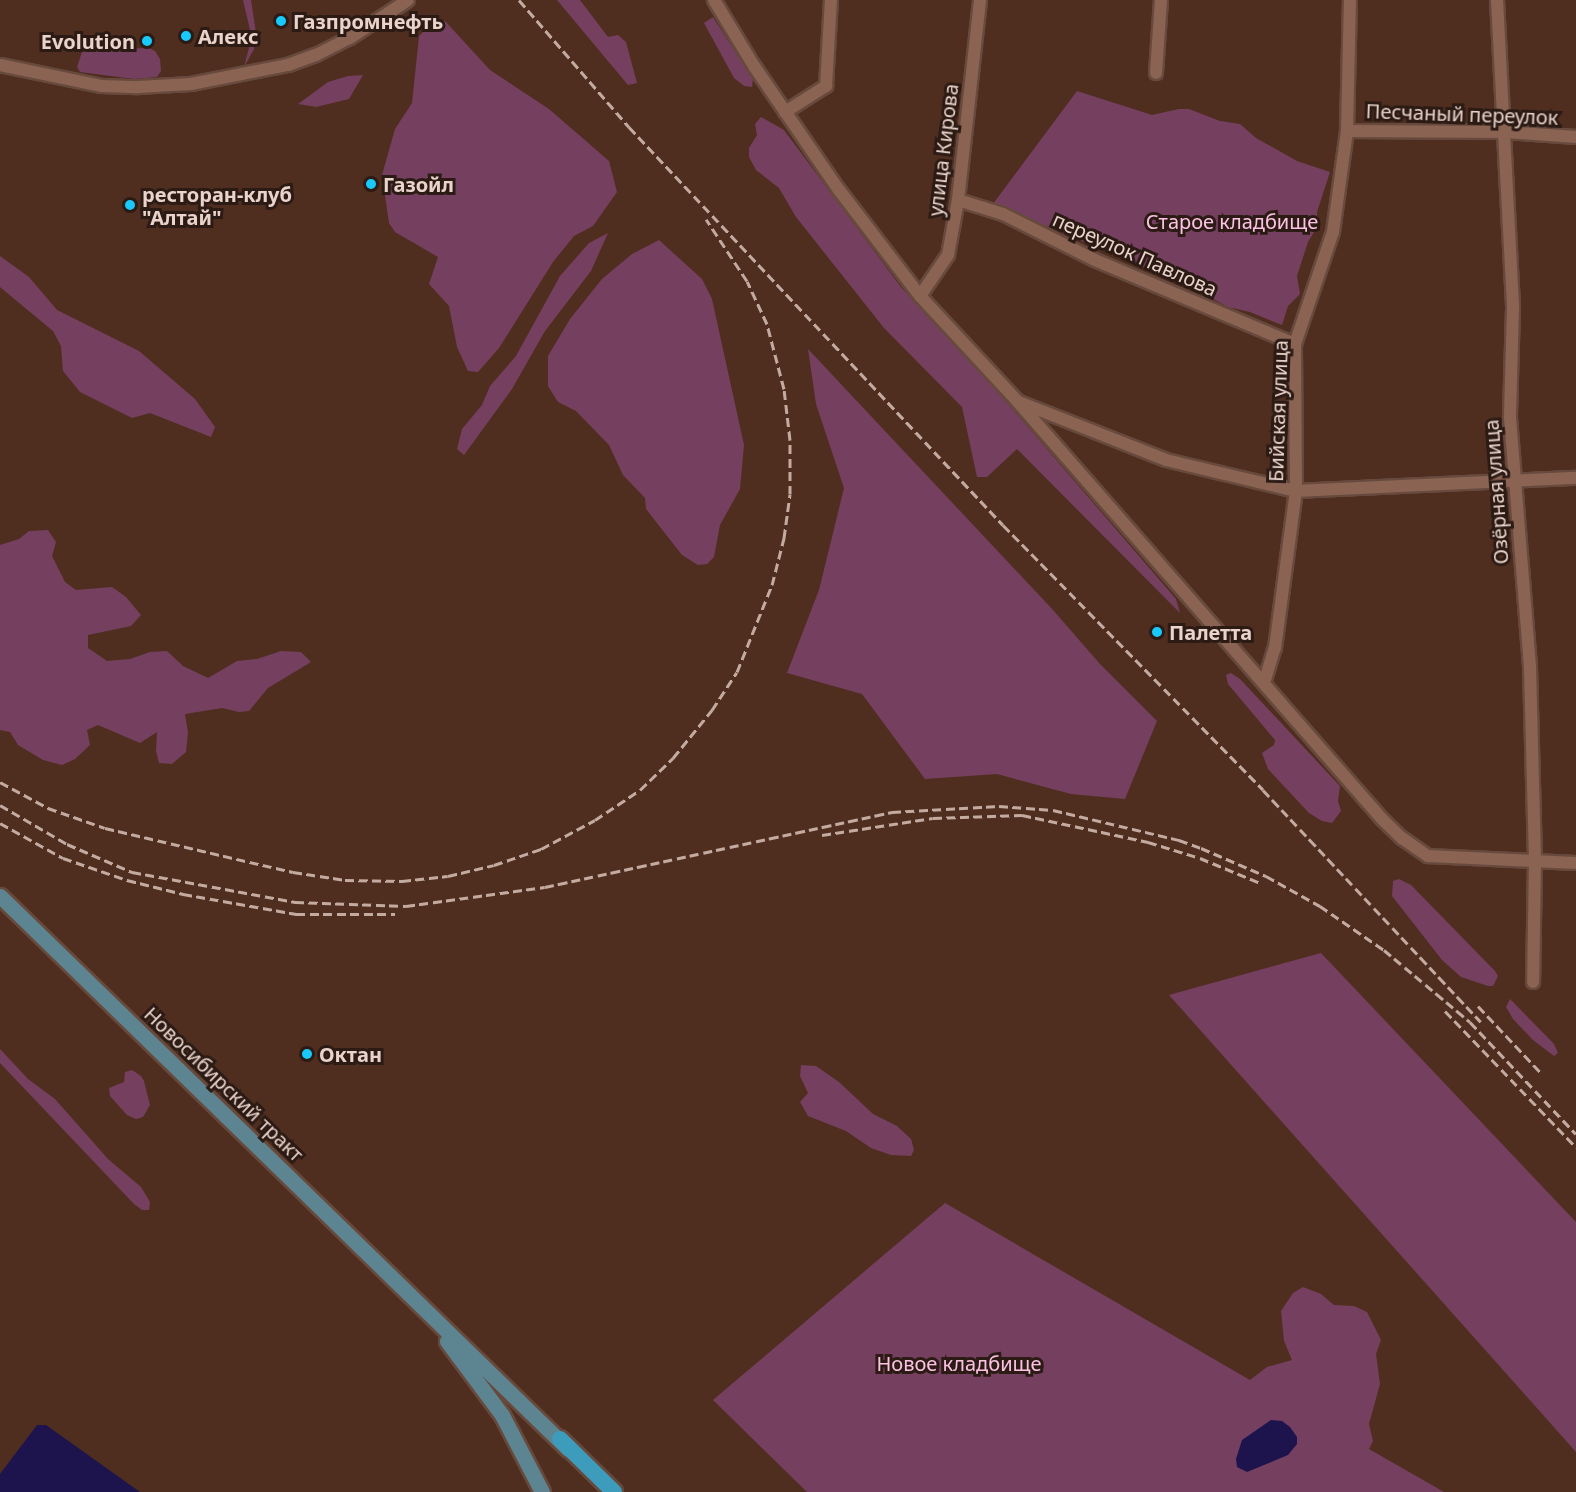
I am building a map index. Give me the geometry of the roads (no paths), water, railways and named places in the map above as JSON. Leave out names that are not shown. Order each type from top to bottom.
[{"type":"highway","points":[[560,1439],[614,1492]]},
{"type":"main road","name":"Новосибирский тракт","points":[[0,896],[418,1303]]},
{"type":"main road","points":[[418,1303],[560,1439],[605,1492]]},
{"type":"main road","points":[[418,1303],[502,1415],[542,1492]]},
{"type":"street","points":[[714,0],[785,112],[839,190],[920,296],[1018,402],[1382,819],[1420,851],[1442,858],[1576,863]]},
{"type":"street","points":[[785,112],[826,86],[831,0]]},
{"type":"street","name":"улица Кирова","points":[[920,296],[948,255],[958,200],[980,0]]},
{"type":"street","points":[[1156,73],[1161,0]]},
{"type":"street","name":"Бийская улица","points":[[1264,683],[1275,648],[1296,491],[1295,344],[1333,232],[1347,131],[1350,0]]},
{"type":"street","name":"Озёрная улица","points":[[1497,0],[1506,132],[1513,308],[1510,418],[1513,480],[1530,668],[1535,861],[1533,982]]},
{"type":"street","points":[[0,66],[101,86],[138,87],[191,84],[288,65],[316,55],[350,39],[405,1]]},
{"type":"street","name":"Песчаный переулок","points":[[1347,131],[1506,132],[1576,137]]},
{"type":"street","name":"переулок Павлова","points":[[958,200],[1003,214],[1106,265],[1295,344]]},
{"type":"street","points":[[1018,402],[1166,460],[1296,491],[1576,478]]},
{"type":"railway","points":[[519,0],[629,127],[1003,525],[1263,790],[1481,1022]]},
{"type":"railway","points":[[0,782],[48,808],[105,828],[293,872],[345,880],[402,881],[448,876],[494,865],[541,849],[595,820],[640,790],[673,758],[712,710],[737,672],[772,585],[784,538],[790,494],[790,440],[784,389],[767,324],[747,281],[706,219]]},
{"type":"railway","points":[[0,805],[67,844],[132,872],[295,902],[406,906],[545,887],[892,812],[999,806],[1053,810],[1179,840],[1266,876],[1320,906],[1384,950],[1470,1022],[1576,1134]]},
{"type":"railway","points":[[822,835],[933,818],[1022,815],[1148,842],[1200,858],[1260,883]]},
{"type":"railway","points":[[0,823],[63,858],[127,880],[183,894],[296,914],[395,914]]},
{"type":"railway","points":[[1478,1006],[1540,1072]]},
{"type":"railway","points":[[1445,1011],[1576,1147]]},
{"type":"place","name":"Газпромнефть","points":[[281,21]]},
{"type":"place","name":"Алекс","points":[[186,36]]},
{"type":"place","name":"Evolution","points":[[147,41]]},
{"type":"place","name":"Газойл","points":[[371,184]]},
{"type":"place","name":"ресторан-клуб \"Алтай\"","points":[[130,205]]},
{"type":"place","name":"Палетта","points":[[1157,632]]},
{"type":"place","name":"Октан","points":[[307,1054]]},
{"type":"park label","name":"Старое кладбище","points":[[1232,221]]},
{"type":"park label","name":"Новое кладбище","points":[[959,1363]]}]
